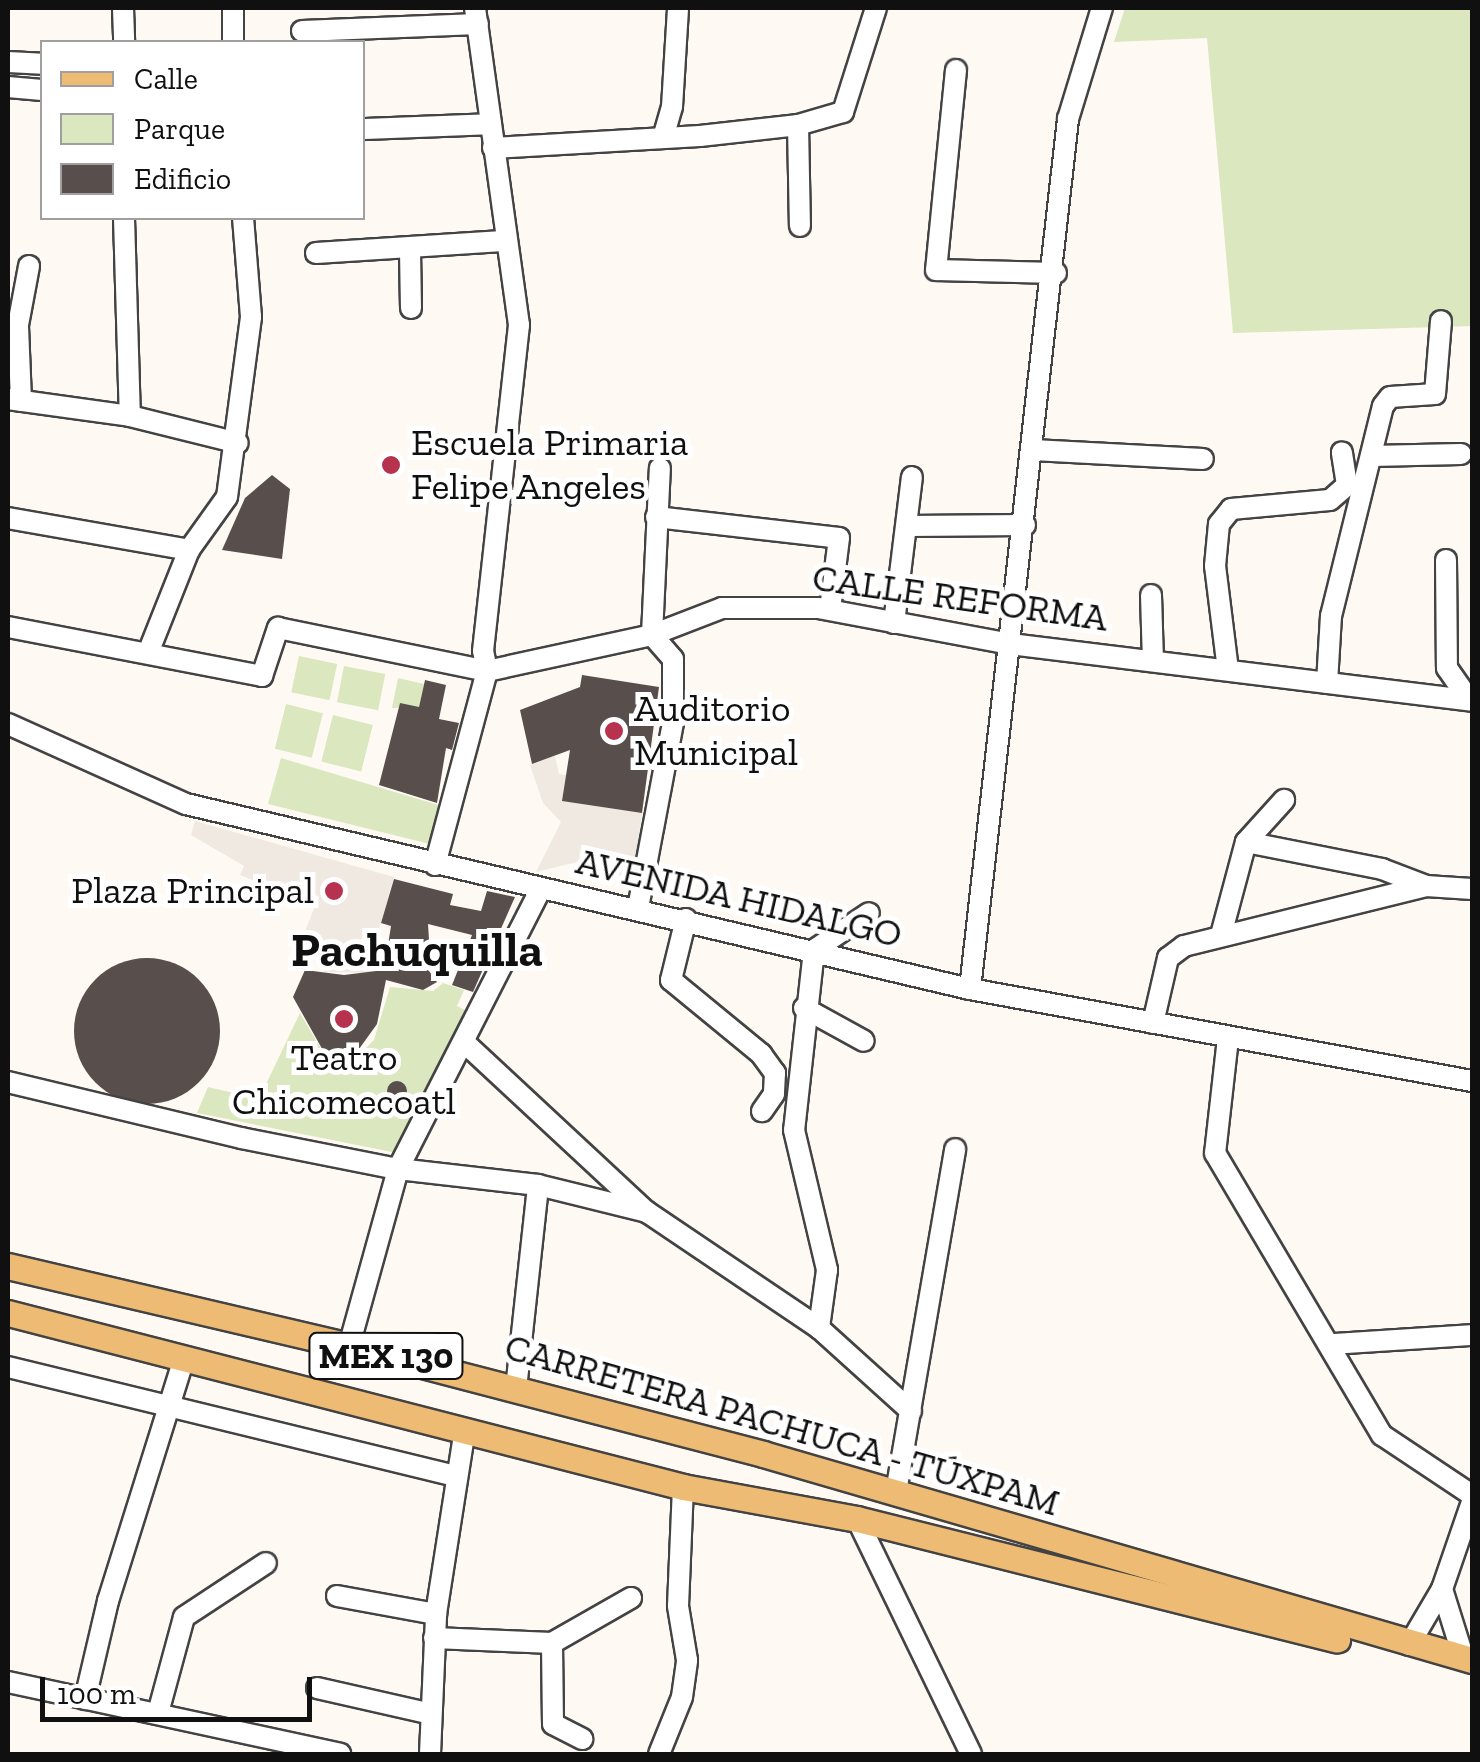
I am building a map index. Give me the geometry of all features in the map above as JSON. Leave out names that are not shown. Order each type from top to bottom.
[{"type":"main road","name":"CARRETERA PACHUCA - TÚXPAM","points":[[8,1266],[349,1346],[763,1454],[1470,1664]]},
{"type":"main road","name":"CARRETERA PACHUCA - TÚXPAM","points":[[8,1314],[683,1487],[857,1518],[1470,1664]]},
{"type":"main road","points":[[751,1498],[763,1454]]},
{"type":"street","points":[[123,8],[124,40]]},
{"type":"street","points":[[233,8],[233,40]]},
{"type":"street","points":[[663,138],[672,106],[678,8]]},
{"type":"street","points":[[493,148],[798,126],[843,112],[876,8]]},
{"type":"street","points":[[970,990],[1056,272],[1071,105],[1102,8]]},
{"type":"street","points":[[302,32],[477,16],[518,325],[483,651],[487,671],[434,865]]},
{"type":"street","points":[[8,62],[40,64]]},
{"type":"street","points":[[956,70],[936,270],[1056,272]]},
{"type":"street","points":[[8,87],[40,90]]},
{"type":"street","points":[[365,129],[491,124]]},
{"type":"street","points":[[798,126],[800,226]]},
{"type":"street","points":[[124,220],[130,416]]},
{"type":"street","points":[[148,653],[189,550],[227,497],[238,443],[252,317],[243,220]]},
{"type":"street","points":[[316,253],[504,241]]},
{"type":"street","points":[[410,250],[412,308]]},
{"type":"street","points":[[29,266],[18,325],[14,400],[130,416],[238,443]]},
{"type":"street","points":[[1327,683],[1331,616],[1390,396],[1435,394],[1441,321]]},
{"type":"street","points":[[1033,450],[1203,459]]},
{"type":"street","points":[[1228,670],[1216,566],[1219,524],[1232,509],[1330,500],[1347,485],[1342,452]]},
{"type":"street","points":[[1372,456],[1461,454]]},
{"type":"street","points":[[638,908],[672,722],[673,660],[652,636],[660,468]]},
{"type":"street","points":[[894,623],[912,476]]},
{"type":"street","points":[[656,517],[839,538],[830,609]]},
{"type":"street","points":[[8,518],[189,550]]},
{"type":"street","points":[[908,526],[1026,525]]},
{"type":"street","points":[[1446,560],[1447,668],[1471,701]]},
{"type":"street","points":[[1151,594],[1153,661]]},
{"type":"street","name":"CALLE REFORMA","points":[[8,626],[262,676],[278,628],[487,671],[652,636],[722,608],[830,609],[1010,644],[1471,701]]},
{"type":"street","name":"AVENIDA HIDALGO","points":[[8,724],[186,804],[434,865],[686,919],[970,990],[1472,1081]]},
{"type":"street","points":[[1221,935],[1246,842],[1284,800]]},
{"type":"street","points":[[1246,842],[1382,868],[1426,886]]},
{"type":"street","points":[[1153,1023],[1168,958],[1184,946],[1426,886],[1472,889]]},
{"type":"street","points":[[349,1346],[398,1170],[466,1045],[541,888]]},
{"type":"street","points":[[819,1328],[827,1270],[794,1130],[804,1008],[814,950],[869,913]]},
{"type":"street","points":[[686,919],[671,980],[774,1072],[774,1094],[762,1111]]},
{"type":"street","points":[[804,1008],[864,1041]]},
{"type":"street","points":[[1228,1038],[1215,1153],[1261,1238],[1334,1344],[1382,1435],[1472,1499],[1442,1589],[1409,1645]]},
{"type":"street","points":[[466,1045],[647,1212],[819,1328],[911,1412]]},
{"type":"street","points":[[8,1082],[398,1170],[538,1186],[647,1212]]},
{"type":"street","points":[[896,1492],[955,1149]]},
{"type":"street","points":[[516,1389],[538,1186]]},
{"type":"street","points":[[1334,1344],[1472,1335]]},
{"type":"street","points":[[86,1699],[167,1406],[184,1359]]},
{"type":"street","points":[[8,1367],[455,1476]]},
{"type":"street","points":[[430,1754],[427,1713],[436,1614],[464,1429]]},
{"type":"street","points":[[659,1754],[682,1697],[687,1660],[678,1606],[683,1487]]},
{"type":"street","points":[[857,1518],[970,1754]]},
{"type":"street","points":[[158,1713],[184,1618],[266,1563]]},
{"type":"street","points":[[1442,1589],[1470,1664]]},
{"type":"street","points":[[336,1596],[436,1614]]},
{"type":"street","points":[[434,1638],[552,1643],[631,1598]]},
{"type":"street","points":[[552,1643],[553,1724],[582,1738]]},
{"type":"street","points":[[8,1682],[312,1751],[340,1754]]},
{"type":"street","points":[[317,1688],[427,1713]]},
{"type":"green space","points":[[1125,8],[1472,8],[1472,326],[1233,333],[1207,38],[1114,42]]},
{"type":"green space","points":[[299,656],[337,664],[329,700],[291,692]]},
{"type":"green space","points":[[344,666],[385,674],[378,710],[337,702]]},
{"type":"green space","points":[[398,678],[424,684],[419,707],[392,708]]},
{"type":"green space","points":[[286,704],[323,713],[312,758],[275,749]]},
{"type":"green space","points":[[333,715],[373,725],[361,771],[321,762]]},
{"type":"green space","points":[[281,758],[445,807],[434,845],[268,804]]},
{"type":"green space","points":[[147,979],[167,983],[184,995],[196,1012],[200,1032],[196,1052],[184,1069],[167,1081],[147,1085],[127,1081],[110,1069],[98,1052],[94,1032],[98,1012],[110,995],[127,983]]},
{"type":"green space","points":[[443,983],[464,990],[457,1006],[469,1012],[397,1153],[197,1113],[208,1087],[259,1099],[300,1013],[324,1054],[350,1064],[374,1040],[390,987],[433,991]]},
{"type":"shaded area","points":[[555,756],[559,774],[566,775],[563,801],[642,813],[631,889],[606,869],[577,862],[536,872],[561,822],[543,803],[530,765]]},
{"type":"shaded area","name":"Plaza Principal","points":[[195,821],[394,877],[376,940],[385,944],[377,973],[324,972],[327,963],[297,951],[315,906],[240,875],[244,866],[191,835]]},
{"type":"building","points":[[272,475],[290,489],[282,559],[222,550],[245,498]]},
{"type":"building","name":"Auditorio Municipal","points":[[582,675],[659,687],[642,813],[562,801],[570,750],[532,764],[520,710],[580,687]]},
{"type":"building","points":[[425,680],[446,685],[439,719],[459,723],[452,750],[446,748],[437,803],[379,785],[400,703],[419,707]]},
{"type":"building","points":[[394,879],[453,894],[450,905],[481,911],[487,891],[515,897],[473,992],[452,985],[472,935],[428,924],[430,956],[424,964],[437,982],[423,990],[386,980],[377,1024],[349,1063],[325,1054],[293,997],[305,970],[344,975],[384,970],[391,926],[381,923]]},
{"type":"building","points":[[147,958],[175,964],[198,980],[214,1003],[220,1031],[214,1059],[198,1082],[175,1098],[147,1104],[119,1098],[96,1082],[80,1059],[74,1031],[80,1003],[96,980],[119,964]]},
{"type":"building","points":[[397,1081],[407,1091],[397,1101],[387,1091]]},
{"type":"place","name":"Escuela Primaria Felipe Angeles","points":[[391,465]]},
{"type":"place","name":"Auditorio Municipal","points":[[614,731]]},
{"type":"place","name":"Plaza Principal","points":[[334,891]]},
{"type":"place","name":"Teatro Chicomecoatl","points":[[344,1019]]},
{"type":"district","name":"Pachuquilla","points":[[417,950]]}]
